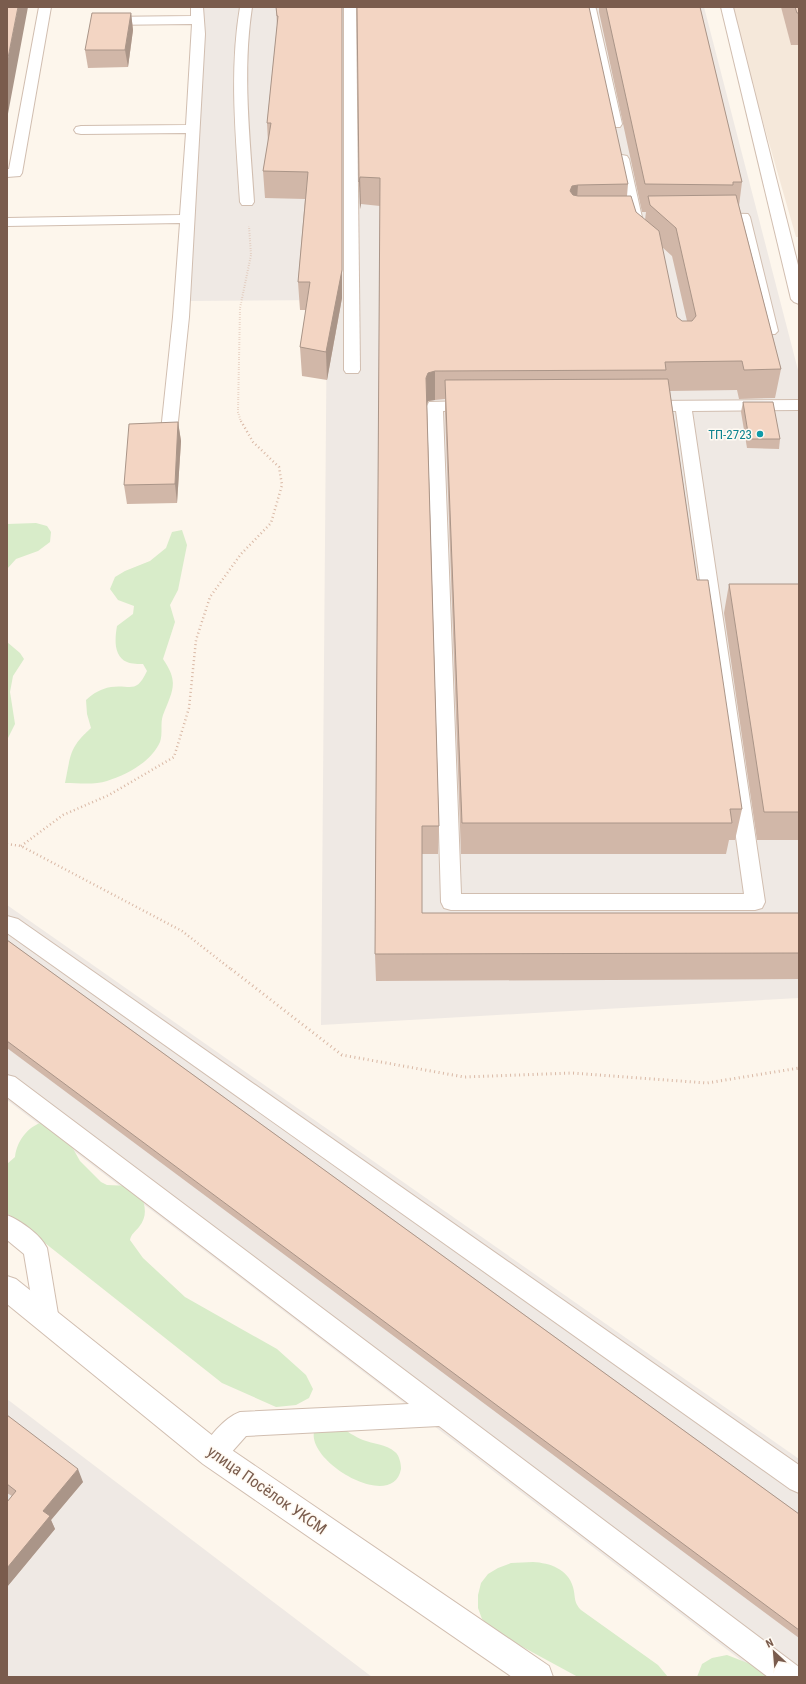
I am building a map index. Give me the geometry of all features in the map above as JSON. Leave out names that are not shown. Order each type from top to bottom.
[{"type":"street","name":"улица Посёлок УКСМ","points":[[11,1296],[47,1320],[213,1454],[538,1677]]},
{"type":"lane","points":[[7,173],[15,173],[45,7]]},
{"type":"lane","points":[[246,7],[241,40],[239,95],[248,202]]},
{"type":"lane","points":[[350,7],[352,370]]},
{"type":"lane","points":[[727,7],[799,298]]},
{"type":"lane","points":[[574,9],[596,9],[619,144],[628,218],[639,236]]},
{"type":"lane","points":[[99,21],[197,13],[188,219],[181,317],[169,431]]},
{"type":"lane","points":[[81,130],[193,129]]},
{"type":"lane","points":[[697,217],[743,217],[774,347]]},
{"type":"lane","points":[[628,218],[650,218]]},
{"type":"lane","points":[[7,222],[188,219]]},
{"type":"lane","points":[[629,406],[799,405]]},
{"type":"lane","points":[[489,406],[435,406],[452,902],[755,902],[683,406]]},
{"type":"lane","points":[[7,924],[11,925],[37,943],[799,1480]]},
{"type":"lane","points":[[7,1084],[790,1677]]},
{"type":"lane","points":[[7,1226],[35,1248],[47,1320]]},
{"type":"lane","points":[[213,1454],[240,1424],[442,1414]]},
{"type":"path","points":[[21,846],[63,815],[109,795],[174,757],[189,708],[196,640],[210,597],[241,554],[271,523],[282,485],[279,467],[253,442],[242,425],[238,412],[240,308],[251,255],[248,202]]},
{"type":"path","points":[[7,844],[21,846],[182,931],[342,1055],[464,1077],[572,1073],[707,1083],[799,1068]]},
{"type":"shaded area","points":[[202,7],[704,7],[799,374],[799,998],[321,1025],[327,300],[185,301]]},
{"type":"shaded area","points":[[730,7],[799,7],[799,237],[796,237]]},
{"type":"shaded area","points":[[7,905],[799,1459],[799,1677],[763,1677],[7,1100]]},
{"type":"shaded area","points":[[7,1399],[372,1677],[7,1677]]},
{"type":"green space","points":[[36,523],[47,526],[51,532],[50,542],[38,551],[16,559],[7,569],[7,524]]},
{"type":"green space","points":[[182,530],[187,545],[178,590],[170,605],[175,622],[163,659],[171,674],[173,686],[162,718],[160,742],[151,756],[123,775],[97,783],[65,783],[72,752],[78,741],[91,728],[87,714],[86,700],[97,692],[107,688],[118,686],[136,686],[147,671],[143,664],[131,663],[122,659],[117,651],[117,626],[133,614],[134,606],[118,600],[110,589],[115,577],[125,571],[150,561],[166,548],[172,532]]},
{"type":"green space","points":[[7,642],[20,653],[24,659],[13,676],[10,692],[15,724],[7,740]]},
{"type":"green space","points":[[43,1122],[62,1129],[80,1161],[101,1182],[107,1185],[131,1186],[141,1193],[145,1215],[142,1223],[132,1235],[130,1240],[143,1258],[185,1297],[277,1349],[306,1375],[313,1389],[309,1398],[296,1405],[276,1407],[222,1383],[7,1213],[7,1164],[15,1157],[18,1145],[24,1135],[32,1127]]},
{"type":"green space","points":[[340,1427],[360,1439],[388,1447],[396,1453],[400,1459],[401,1469],[395,1481],[383,1486],[368,1484],[352,1478],[337,1469],[324,1457],[316,1444],[314,1432]]},
{"type":"green space","points":[[533,1562],[546,1564],[563,1571],[571,1581],[578,1607],[658,1665],[668,1677],[578,1677],[499,1634],[482,1619],[478,1608],[478,1595],[481,1583],[488,1574],[498,1568],[511,1563]]},
{"type":"green space","points":[[727,1655],[766,1670],[776,1677],[697,1677],[702,1664],[712,1658]]},
{"type":"building","points":[[7,7],[18,7],[7,63]]},
{"type":"building","points":[[276,7],[342,7],[342,270],[326,352],[300,347],[310,282],[298,282],[308,172],[263,171],[271,123],[267,123],[278,16]]},
{"type":"building","points":[[357,7],[589,7],[628,184],[578,185],[572,186],[570,191],[573,195],[578,196],[631,196],[636,212],[659,231],[677,317],[682,321],[692,321],[696,316],[676,228],[650,205],[648,196],[736,195],[781,369],[744,370],[742,361],[665,362],[666,370],[435,371],[428,373],[426,378],[439,826],[422,826],[422,913],[799,913],[799,953],[375,954],[380,178],[360,177],[359,182]]},
{"type":"building","points":[[606,7],[700,7],[742,182],[733,182],[733,185],[645,184]]},
{"type":"building","points":[[795,7],[799,7],[799,13],[797,13]]},
{"type":"building","points":[[92,13],[131,13],[125,50],[85,50]]},
{"type":"building","points":[[668,379],[697,580],[708,580],[742,809],[730,809],[732,823],[462,823],[445,380]]},
{"type":"building","points":[[743,402],[773,402],[780,439],[749,439]]},
{"type":"building","points":[[178,422],[175,484],[124,485],[129,424]]},
{"type":"building","points":[[729,584],[799,584],[799,812],[764,812]]},
{"type":"building","points":[[7,940],[799,1514],[799,1630],[7,1041]]},
{"type":"building","points":[[7,1415],[78,1469],[43,1511],[50,1516],[7,1568],[7,1502],[16,1491],[7,1484]]},
{"type":"place","name":"ТП-2723","points":[[760,434]]}]
